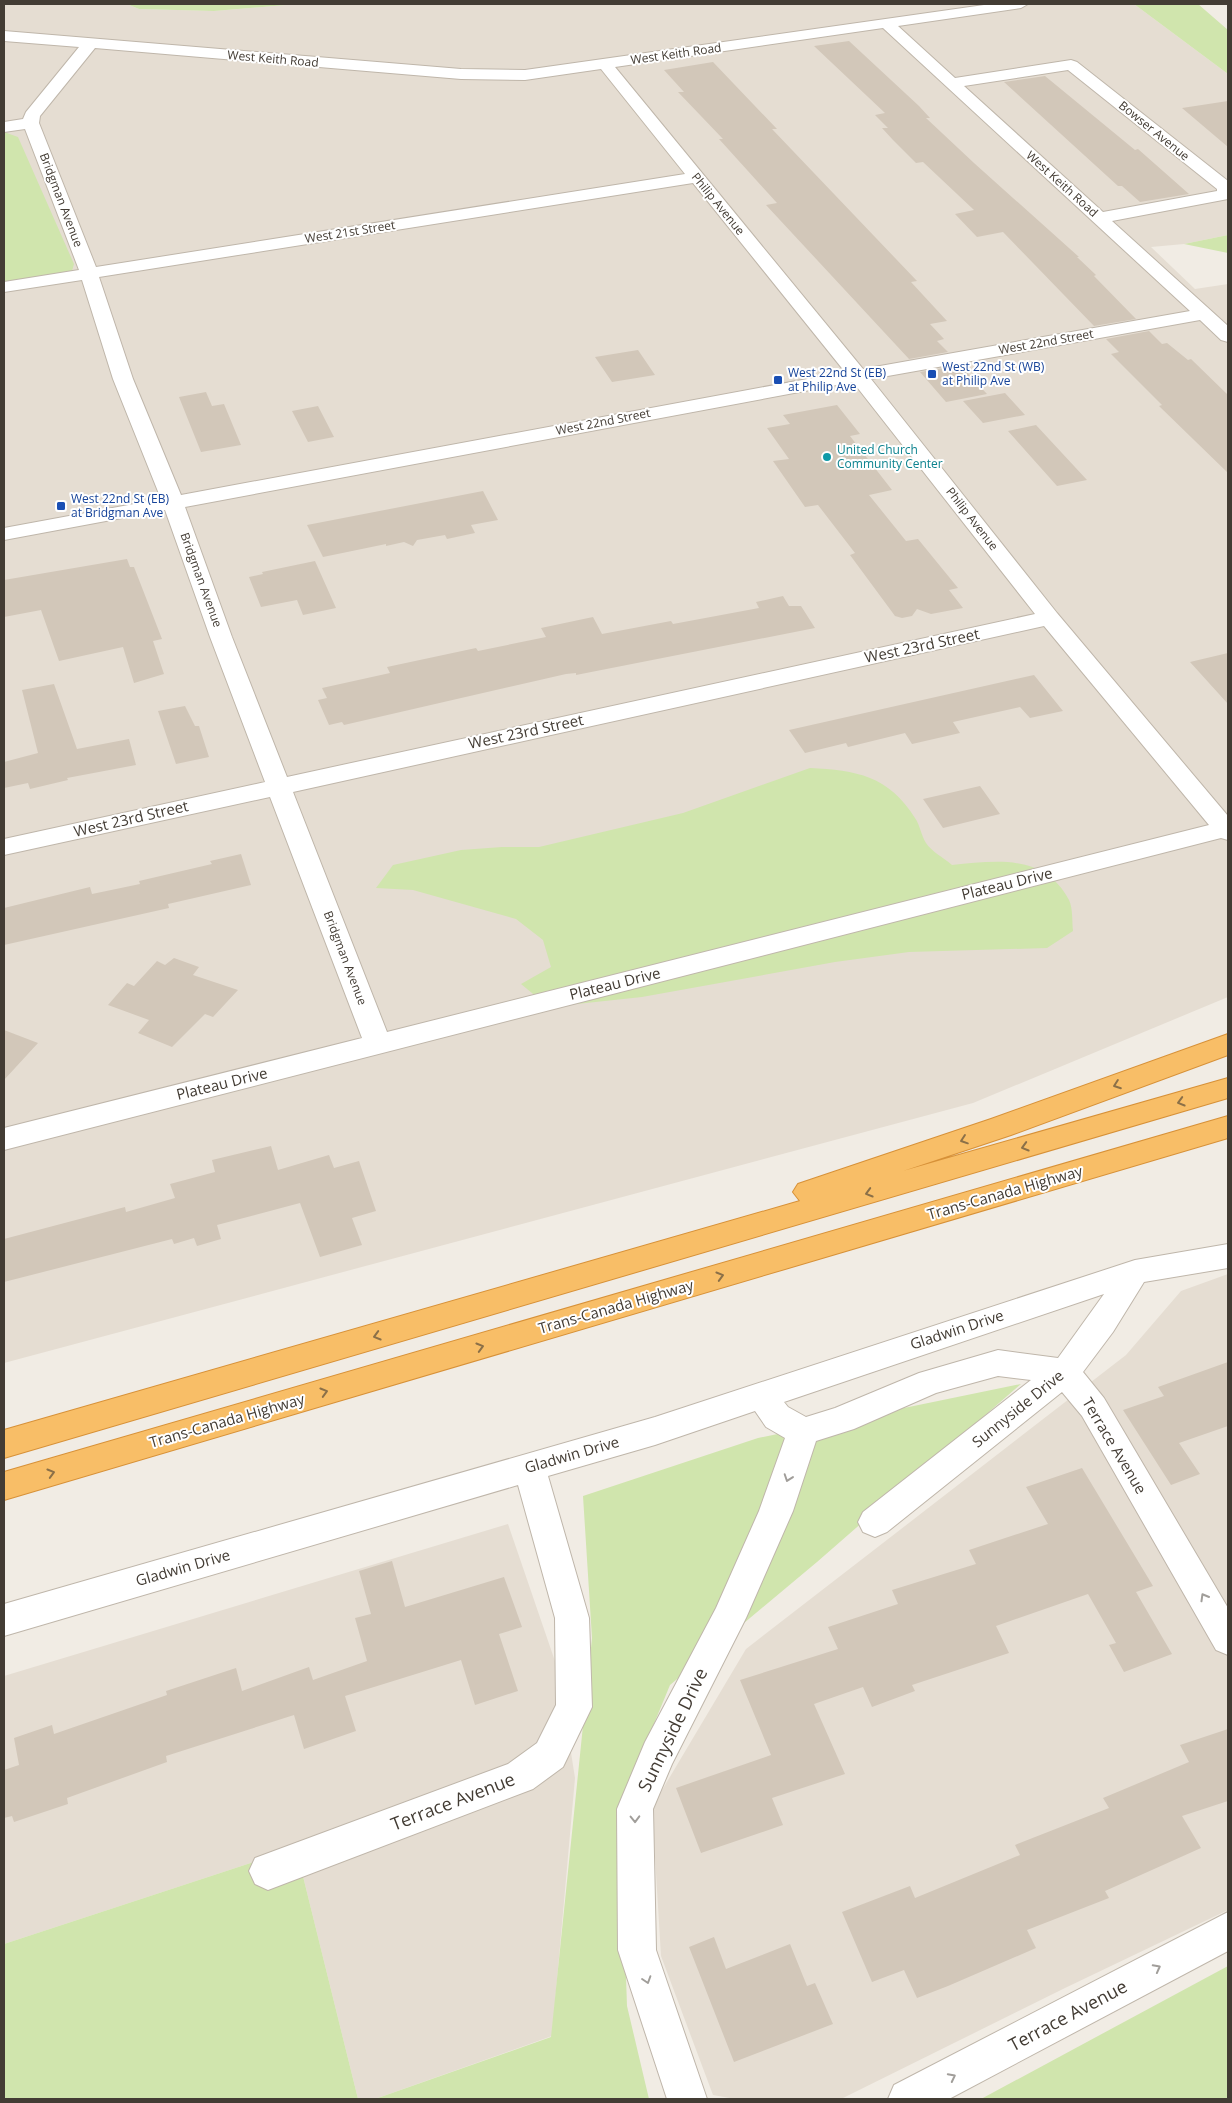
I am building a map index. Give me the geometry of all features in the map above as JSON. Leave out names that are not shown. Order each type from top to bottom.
[{"type":"highway","points":[[406,1327],[992,1130],[1228,1044]]},
{"type":"highway","points":[[4,1444],[1228,1088]]},
{"type":"highway","name":"Trans-Canada Highway","points":[[4,1486],[1228,1127]]},
{"type":"street","points":[[886,23],[1021,4]]},
{"type":"street","name":"West Keith Road","points":[[4,36],[479,75],[525,75],[886,23],[1228,336]]},
{"type":"street","points":[[4,127],[31,123],[32,115],[90,44]]},
{"type":"street","name":"Philip Avenue","points":[[605,64],[858,375],[1049,618],[1227,830]]},
{"type":"street","name":"Bowser Avenue","points":[[951,83],[1071,65],[1225,188],[1226,194],[1099,218]]},
{"type":"street","name":"Bridgman Avenue","points":[[31,123],[89,273],[123,380],[173,502],[221,637],[378,1044]]},
{"type":"street","name":"West 21st Street","points":[[4,287],[696,177]]},
{"type":"street","name":"West 22nd Street","points":[[4,534],[858,375],[1204,314]]},
{"type":"street","name":"West 23rd Street","points":[[4,847],[1049,618]]},
{"type":"street","name":"Plateau Drive","points":[[4,1139],[1227,830]]},
{"type":"street","points":[[1135,1272],[1228,1256]]},
{"type":"street","name":"Sunnyside Drive","points":[[875,1522],[1065,1372],[1102,1323],[1135,1272]]},
{"type":"street","name":"Gladwin Drive","points":[[4,1620],[655,1431],[1135,1272]]},
{"type":"street","points":[[762,1396],[777,1417],[803,1432],[843,1419],[930,1382],[998,1363],[1065,1372]]},
{"type":"street","name":"Terrace Avenue","points":[[1065,1372],[1093,1407],[1226,1630]]},
{"type":"street","name":"Sunnyside Drive","points":[[687,2099],[637,1950],[635,1809],[658,1754],[733,1609],[776,1511],[803,1432]]},
{"type":"street","name":"Terrace Avenue","points":[[268,1871],[520,1777],[550,1755],[574,1706],[572,1618],[543,1510],[529,1468]]},
{"type":"street","name":"Terrace Avenue","points":[[908,2099],[1228,1931]]},
{"type":"shaded area","points":[[4,4],[127,4],[139,9],[214,11],[297,4],[1134,4],[1228,74],[1228,235],[1184,244],[1151,247],[1195,289],[1228,284],[1228,997],[973,1103],[4,1363]]},
{"type":"shaded area","points":[[1228,1274],[1228,1910],[841,2099],[735,2099],[713,2095],[661,1956],[652,1807],[746,1649],[1126,1355],[1181,1291]]},
{"type":"shaded area","points":[[508,1524],[558,1670],[575,1778],[552,2036],[375,2099],[358,2099],[296,1848],[4,1944],[4,1676]]},
{"type":"green space","points":[[127,4],[297,4],[214,11],[139,9]]},
{"type":"green space","points":[[1134,4],[1198,4],[1228,30],[1228,74]]},
{"type":"green space","points":[[4,132],[18,137],[74,264],[72,271],[4,282]]},
{"type":"green space","points":[[1228,235],[1228,253],[1184,244]]},
{"type":"green space","points":[[810,768],[857,774],[882,784],[905,804],[917,821],[928,846],[952,865],[985,862],[1018,863],[1033,867],[1046,874],[1059,885],[1069,900],[1072,911],[1073,931],[1047,948],[909,952],[835,962],[642,997],[549,1007],[521,984],[551,967],[543,940],[516,919],[413,890],[376,888],[393,865],[461,850],[539,847],[683,813]]},
{"type":"green space","points":[[1021,1384],[817,1562],[670,1685],[620,1806],[627,2006],[649,2099],[375,2099],[551,2037],[592,1638],[583,1496],[758,1438]]},
{"type":"green space","points":[[296,1848],[358,2099],[4,2099],[4,1944]]},
{"type":"green space","points":[[1228,1966],[1228,2099],[981,2099]]},
{"type":"building","points":[[849,41],[930,118],[926,118],[1079,257],[1077,257],[1136,319],[1094,326],[1003,232],[977,237],[955,214],[974,210],[923,162],[916,163],[893,140],[882,128],[888,128],[875,115],[885,113],[814,46]]},
{"type":"building","points":[[713,62],[777,129],[772,129],[917,281],[911,282],[947,321],[930,324],[944,339],[937,341],[948,352],[909,359],[766,205],[777,203],[719,139],[723,139],[678,92],[684,92],[664,70]]},
{"type":"building","points":[[1045,76],[1135,150],[1138,149],[1189,194],[1140,202],[1122,186],[1118,186],[1004,82]]},
{"type":"building","points":[[1228,101],[1228,147],[1182,108]]},
{"type":"building","points":[[1149,331],[1162,344],[1167,343],[1188,360],[1191,359],[1228,395],[1228,473],[1159,406],[1162,405],[1111,354],[1119,352],[1106,339]]},
{"type":"building","points":[[638,350],[655,375],[612,382],[595,357]]},
{"type":"building","points":[[960,365],[987,394],[946,402],[920,372]]},
{"type":"building","points":[[206,392],[212,406],[224,404],[241,445],[201,452],[179,397]]},
{"type":"building","points":[[1005,393],[1025,415],[983,423],[963,401]]},
{"type":"building","points":[[837,405],[860,434],[850,436],[892,490],[869,495],[906,541],[918,539],[958,588],[949,590],[963,608],[931,614],[917,609],[912,616],[902,618],[895,616],[850,555],[855,553],[818,505],[805,507],[773,461],[789,459],[767,428],[790,424],[783,415]]},
{"type":"building","points":[[318,406],[334,437],[308,442],[292,411]]},
{"type":"building","points":[[1036,425],[1087,480],[1057,486],[1008,431]]},
{"type":"building","points":[[483,491],[498,520],[471,525],[475,533],[447,539],[445,535],[417,540],[413,546],[404,542],[386,546],[386,544],[323,557],[307,525]]},
{"type":"building","points":[[127,559],[130,567],[134,567],[162,639],[153,641],[164,674],[134,683],[123,647],[59,661],[41,610],[4,617],[4,580]]},
{"type":"building","points":[[315,561],[336,608],[303,615],[297,600],[261,607],[249,577],[263,574],[262,572]]},
{"type":"building","points":[[783,596],[789,606],[801,606],[815,628],[576,675],[576,673],[566,674],[344,725],[342,722],[329,725],[318,700],[327,698],[322,688],[390,673],[387,667],[476,648],[478,651],[546,637],[541,628],[593,617],[602,634],[671,621],[673,624],[759,608],[756,602]]},
{"type":"building","points":[[1228,653],[1228,704],[1190,662]]},
{"type":"building","points":[[1034,675],[1063,711],[1030,718],[1020,707],[953,722],[960,733],[912,744],[905,733],[848,747],[846,743],[805,753],[789,730]]},
{"type":"building","points":[[54,684],[77,749],[129,739],[136,765],[67,778],[68,780],[30,789],[28,783],[4,788],[4,762],[38,753],[22,690]]},
{"type":"building","points":[[185,706],[195,726],[199,726],[209,757],[176,764],[158,711]]},
{"type":"building","points":[[980,786],[1000,814],[943,828],[923,799]]},
{"type":"building","points":[[241,854],[251,885],[168,904],[169,908],[4,945],[4,908],[90,887],[92,894],[140,884],[139,881],[212,864],[210,861]]},
{"type":"building","points":[[174,958],[199,967],[193,975],[238,990],[213,1017],[205,1014],[172,1047],[138,1033],[149,1020],[108,1005],[127,983],[134,986],[157,961],[165,965]]},
{"type":"building","points":[[4,1030],[38,1043],[4,1080]]},
{"type":"building","points":[[271,1146],[278,1170],[329,1155],[334,1168],[359,1161],[376,1211],[352,1218],[362,1245],[320,1257],[300,1203],[217,1225],[221,1239],[197,1246],[194,1238],[174,1244],[172,1239],[4,1282],[4,1239],[125,1207],[126,1212],[175,1198],[170,1184],[215,1172],[212,1160]]},
{"type":"building","points":[[1228,1362],[1228,1426],[1179,1443],[1200,1474],[1171,1485],[1123,1410],[1164,1396],[1158,1387]]},
{"type":"building","points":[[1082,1468],[1153,1586],[1136,1592],[1172,1654],[1124,1672],[1109,1645],[1116,1643],[1088,1594],[996,1626],[1009,1653],[912,1685],[915,1691],[872,1707],[863,1687],[814,1704],[845,1774],[772,1798],[783,1825],[701,1853],[676,1788],[771,1755],[740,1680],[838,1649],[828,1627],[898,1604],[892,1590],[976,1564],[969,1550],[1048,1524],[1026,1487]]},
{"type":"building","points":[[392,1561],[405,1607],[504,1577],[522,1627],[499,1634],[518,1691],[475,1705],[461,1660],[345,1696],[356,1731],[304,1749],[294,1715],[166,1756],[167,1762],[67,1798],[68,1804],[14,1822],[12,1816],[4,1818],[4,1770],[19,1765],[14,1738],[52,1725],[54,1734],[167,1695],[166,1691],[236,1668],[242,1691],[309,1667],[313,1680],[367,1661],[355,1618],[371,1614],[359,1571]]},
{"type":"building","points":[[1228,1729],[1228,1801],[1182,1816],[1201,1848],[1105,1891],[1109,1898],[1027,1930],[1036,1948],[948,1986],[917,1998],[904,1970],[872,1982],[842,1912],[910,1886],[915,1898],[1020,1855],[1015,1845],[1109,1808],[1103,1798],[1189,1762],[1180,1745]]},
{"type":"building","points":[[714,1937],[726,1969],[790,1944],[807,1986],[815,1983],[833,2024],[734,2062],[689,1947]]},
{"type":"place","name":"West 22nd St (WB) at Philip Ave","points":[[932,374]]},
{"type":"place","name":"West 22nd St (EB) at Philip Ave","points":[[778,380]]},
{"type":"place","name":"United Church Community Center","points":[[827,457]]},
{"type":"place","name":"West 22nd St (EB) at Bridgman Ave","points":[[61,506]]}]
